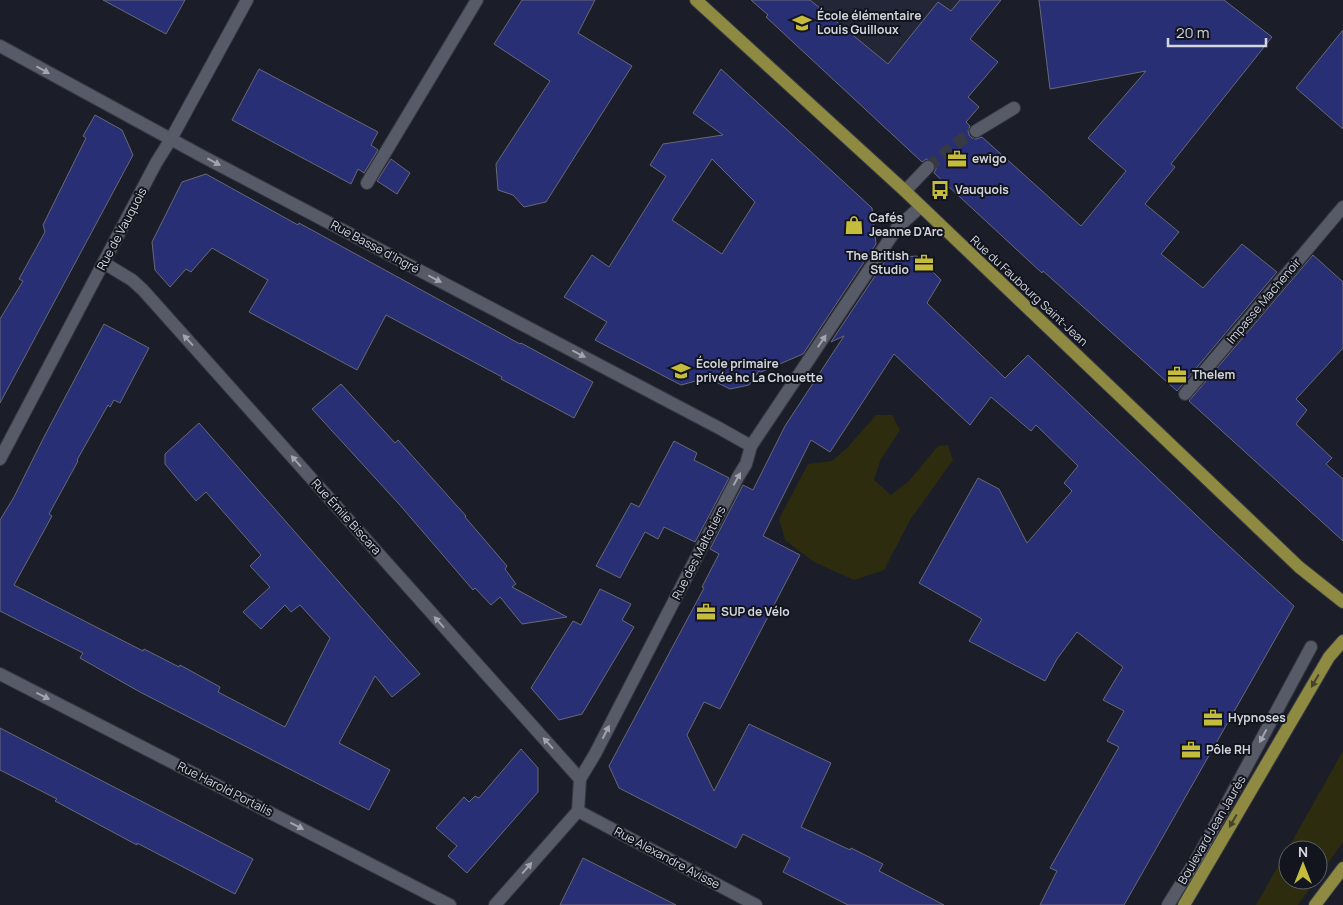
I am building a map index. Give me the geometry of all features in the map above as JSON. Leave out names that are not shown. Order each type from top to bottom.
[{"type":"main road","name":"Rue du Faubourg Saint-Jean","points":[[696,0],[905,191],[1299,567],[1343,602]]},
{"type":"main road","name":"Boulevard Jean Jaurès","points":[[1184,905],[1329,657],[1343,641]]},
{"type":"main road","points":[[1316,905],[1343,868]]},
{"type":"street","name":"Rue de Vauquois","points":[[0,459],[156,163],[171,140],[247,0]]},
{"type":"street","points":[[368,183],[478,0]]},
{"type":"street","name":"Rue Basse d'Ingré","points":[[0,46],[171,140],[751,446]]},
{"type":"street","points":[[976,131],[1014,108]]},
{"type":"street","points":[[905,191],[928,168]]},
{"type":"street","name":"Rue des Maltotiers","points":[[578,811],[580,779],[595,754],[746,464],[751,446],[897,228],[920,207]]},
{"type":"street","name":"Impasse Machenoir","points":[[1182,398],[1343,208]]},
{"type":"street","name":"Rue Émile Biscara","points":[[104,263],[132,280],[143,290],[580,779]]},
{"type":"street","points":[[1168,905],[1199,855],[1311,647]]},
{"type":"street","name":"Rue Harold Portalis","points":[[0,674],[450,905]]},
{"type":"street","points":[[495,905],[578,811]]},
{"type":"street","name":"Rue Alexandre Avisse","points":[[578,811],[756,905]]},
{"type":"shaded area","points":[[780,0],[1001,0],[894,136],[768,15]]},
{"type":"shaded area","points":[[876,415],[892,415],[900,430],[880,461],[874,480],[891,495],[909,481],[938,446],[948,445],[953,460],[910,520],[884,570],[854,580],[814,562],[785,540],[779,519],[808,464],[832,461],[848,447]]},
{"type":"shaded area","points":[[1343,751],[1343,842],[1328,863],[1328,840],[1293,840]]},
{"type":"shaded area","points":[[1278,866],[1278,890],[1309,890],[1298,905],[1256,905]]},
{"type":"building","points":[[103,0],[185,0],[166,34]]},
{"type":"building","points":[[522,0],[595,0],[578,33],[632,66],[546,202],[524,207],[513,195],[498,190],[496,164],[550,81],[494,44]]},
{"type":"building","points":[[751,0],[810,0],[888,64],[938,2],[951,11],[960,0],[1001,0],[970,39],[998,62],[968,97],[979,107],[966,122],[970,126],[969,135],[976,139],[982,137],[1081,226],[1126,171],[1088,138],[1146,71],[1050,89],[1039,0],[1224,0],[1272,37],[1171,164],[1175,167],[1145,204],[1179,232],[1161,254],[1203,288],[1242,244],[1277,272],[1177,391],[1043,271],[1042,273],[934,173],[936,165],[933,161],[926,159],[922,162],[766,17],[768,15]]},
{"type":"building","points":[[1343,30],[1343,129],[1296,88]]},
{"type":"building","points":[[259,69],[378,132],[371,145],[378,150],[364,173],[358,169],[351,184],[232,120]]},
{"type":"building","points":[[721,69],[872,208],[876,244],[803,354],[761,372],[759,371],[749,385],[730,389],[704,376],[703,379],[681,385],[595,340],[607,322],[564,297],[592,255],[609,267],[666,176],[650,165],[663,144],[723,135],[693,113]],"holes":[[[712,159],[755,202],[722,254],[672,220]]]},
{"type":"building","points":[[95,115],[122,130],[133,155],[0,403],[0,319],[23,281],[19,279],[45,232],[43,225],[86,138],[83,136]]},
{"type":"building","points":[[391,159],[410,173],[397,194],[377,181]]},
{"type":"building","points":[[206,174],[593,382],[574,418],[386,315],[357,370],[249,312],[268,280],[212,248],[191,272],[186,269],[170,287],[155,270],[152,242],[182,182]]},
{"type":"building","points":[[1313,255],[1343,282],[1343,348],[1296,399],[1307,410],[1296,424],[1332,458],[1326,464],[1343,479],[1343,541],[1189,401]]},
{"type":"building","points":[[917,256],[941,280],[927,303],[1005,378],[1028,355],[1294,606],[1124,905],[1040,905],[1057,871],[1050,868],[1119,747],[1107,741],[1124,711],[1103,700],[1123,667],[1077,632],[1057,659],[1045,681],[969,641],[982,619],[919,583],[978,478],[999,489],[1027,543],[1072,491],[1064,483],[1078,466],[1036,425],[1031,431],[991,397],[970,425],[894,354],[830,452],[811,440],[763,536],[800,555],[720,709],[704,702],[687,735],[714,791],[749,724],[831,763],[801,827],[883,864],[879,871],[944,905],[848,905],[783,872],[790,858],[743,834],[736,848],[619,788],[609,766],[704,588],[702,587],[719,554],[710,549],[743,485],[753,490],[785,426],[844,336],[831,342],[887,258]]},
{"type":"building","points":[[104,324],[149,348],[120,403],[114,400],[110,407],[108,405],[77,460],[49,514],[52,516],[14,585],[143,651],[144,649],[179,667],[180,665],[220,687],[218,692],[285,727],[330,638],[300,605],[291,612],[285,605],[261,629],[243,612],[270,587],[250,566],[261,555],[206,492],[196,501],[165,464],[165,454],[199,423],[420,674],[392,697],[375,676],[339,743],[390,770],[369,810],[140,692],[80,658],[83,653],[0,611],[0,520],[14,497]]},
{"type":"building","points":[[341,384],[395,443],[398,440],[466,516],[507,566],[505,569],[516,584],[512,587],[567,617],[522,624],[500,597],[491,605],[475,588],[473,590],[399,504],[312,409]]},
{"type":"building","points":[[674,441],[697,453],[694,460],[729,478],[695,542],[664,527],[658,539],[645,532],[620,578],[596,566],[631,503],[639,507]]},
{"type":"building","points":[[600,589],[631,604],[622,620],[634,627],[582,714],[559,720],[531,688],[573,621],[581,625]]},
{"type":"building","points":[[0,728],[253,859],[235,894],[137,843],[137,845],[55,801],[57,799],[0,770]]},
{"type":"building","points":[[521,749],[538,768],[538,792],[467,873],[448,856],[457,846],[436,828],[464,797],[469,802],[475,796],[479,798]]},
{"type":"building","points":[[583,858],[676,905],[560,905]]},
{"type":"tunnel","points":[[928,167],[964,138],[976,131]]},
{"type":"place","name":"École élémentaire Louis Guilloux","points":[[802,23]]},
{"type":"place","name":"ewigo","points":[[957,159]]},
{"type":"place","name":"Vauquois","points":[[940,190]]},
{"type":"place","name":"Cafés Jeanne D'Arc","points":[[854,225]]},
{"type":"place","name":"The British Studio","points":[[924,263]]},
{"type":"place","name":"École primaire privée hc La Chouette","points":[[681,371]]},
{"type":"place","name":"Thelem","points":[[1177,375]]},
{"type":"place","name":"SUP de Vélo","points":[[706,612]]},
{"type":"place","name":"Hypnoses","points":[[1213,718]]},
{"type":"place","name":"Pôle RH","points":[[1191,750]]}]
